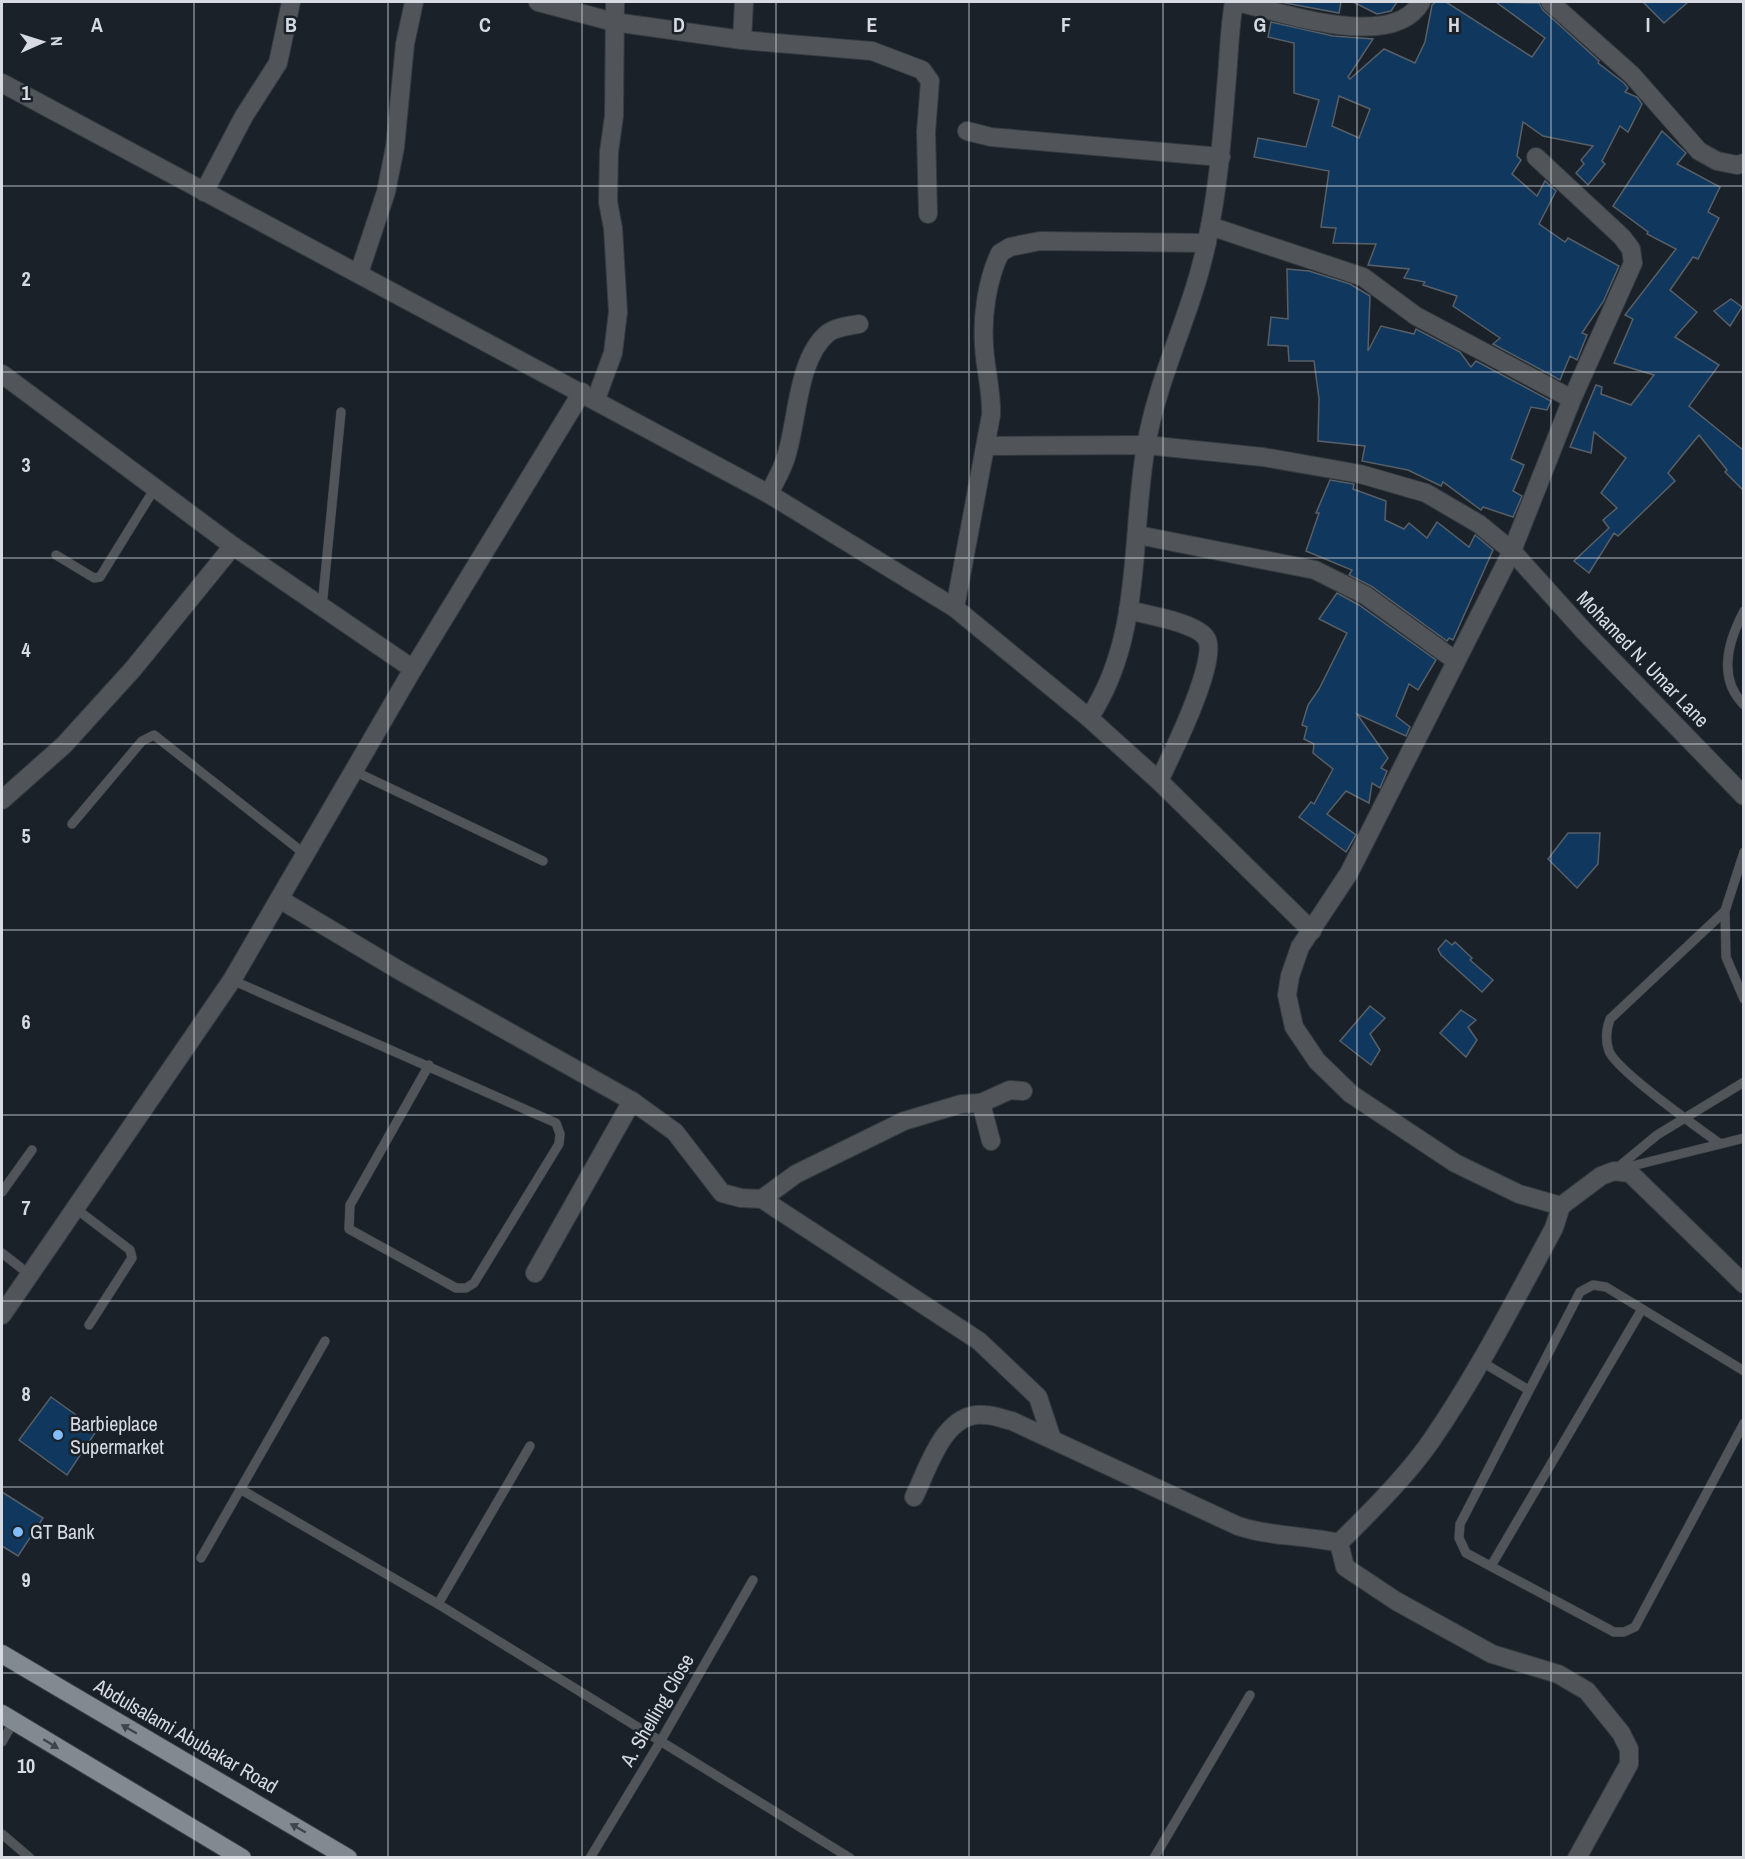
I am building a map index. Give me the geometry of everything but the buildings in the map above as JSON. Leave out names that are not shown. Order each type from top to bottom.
[{"type":"main road","name":"Abdulsalami Abubakar Road","points":[[2,1654],[348,1857]]},
{"type":"main road","points":[[8,1718],[242,1857]]},
{"type":"street","points":[[204,192],[243,116],[278,63],[291,2]]},
{"type":"street","points":[[359,273],[386,192],[395,147],[405,44],[414,2]]},
{"type":"street","points":[[538,2],[614,22],[742,40],[872,51],[922,70],[930,81],[926,132],[928,214]]},
{"type":"street","points":[[2,1315],[8,1295],[30,1275],[232,980],[281,900],[413,669],[589,396],[613,353],[618,312],[613,228],[608,202],[609,152],[614,116],[615,2]]},
{"type":"street","points":[[742,40],[744,2]]},
{"type":"street","points":[[1089,718],[1104,696],[1118,662],[1138,536],[1146,446],[1167,363],[1190,303],[1209,235],[1221,157],[1235,2],[1310,19],[1360,27],[1385,27],[1402,21],[1420,2]]},
{"type":"street","points":[[1550,2],[1632,75],[1699,151],[1717,161],[1737,165],[1743,163]]},
{"type":"street","points":[[2,83],[769,494],[955,608],[1089,718],[1159,781],[1312,931]]},
{"type":"street","points":[[966,132],[991,137],[1221,157]]},
{"type":"street","points":[[1536,158],[1622,237],[1634,256],[1633,263],[1572,399],[1512,551],[1349,873],[1296,956],[1287,995],[1294,1026],[1317,1061],[1351,1094],[1455,1163],[1519,1194],[1561,1206]]},
{"type":"street","points":[[955,608],[987,446],[992,393],[984,345],[985,307],[1000,253],[1010,247],[1040,241],[1209,235],[1363,277],[1416,316],[1572,399]]},
{"type":"street","points":[[769,494],[786,460],[803,375],[811,359],[828,333],[859,324]]},
{"type":"street","points":[[2,374],[233,546],[413,669]]},
{"type":"street","name":"Mohamed N. Umar Lane","points":[[987,446],[1146,446],[1263,457],[1360,474],[1414,488],[1447,504],[1479,524],[1512,551],[1584,632],[1743,796]]},
{"type":"street","points":[[1138,536],[1315,570],[1365,595],[1456,661]]},
{"type":"street","points":[[2,800],[64,745],[133,669],[233,546]]},
{"type":"street","points":[[1128,610],[1179,622],[1205,636],[1208,640],[1209,650],[1201,687],[1159,781]]},
{"type":"street","points":[[281,900],[402,972],[632,1101],[675,1132],[722,1193],[741,1198],[762,1199],[979,1341],[1038,1397],[1052,1439]]},
{"type":"street","points":[[762,1199],[796,1174],[904,1121],[961,1104],[981,1103],[1010,1090],[1023,1091]]},
{"type":"street","points":[[535,1273],[632,1101]]},
{"type":"street","points":[[981,1103],[991,1141]]},
{"type":"street","points":[[1339,1543],[1389,1492],[1430,1443],[1482,1362],[1554,1228],[1561,1206],[1601,1176],[1614,1171],[1630,1173],[1743,1284]]},
{"type":"street","points":[[914,1497],[945,1434],[962,1420],[983,1414],[1012,1421],[1238,1526],[1256,1532],[1339,1543]]},
{"type":"street","points":[[1339,1543],[1345,1567],[1366,1583],[1461,1640],[1492,1654],[1558,1674],[1587,1691],[1621,1733],[1629,1749],[1629,1764],[1577,1857]]},
{"type":"lane","points":[[322,607],[341,412]]},
{"type":"lane","points":[[56,555],[94,578],[100,577],[156,488]]},
{"type":"lane","points":[[1743,611],[1729,645],[1726,663],[1728,681],[1743,705]]},
{"type":"lane","points":[[72,824],[142,741],[154,735],[306,855]]},
{"type":"lane","points":[[354,771],[543,861]]},
{"type":"lane","points":[[1743,852],[1725,910],[1726,957],[1743,999]]},
{"type":"lane","points":[[1719,1143],[1640,1083],[1609,1053],[1606,1032],[1610,1019],[1725,910]]},
{"type":"lane","points":[[232,980],[429,1065],[556,1123],[560,1134],[559,1144],[474,1283],[466,1288],[456,1288],[349,1229],[350,1205],[429,1065]]},
{"type":"lane","points":[[1614,1171],[1657,1135],[1743,1082]]},
{"type":"lane","points":[[1614,1171],[1743,1138]]},
{"type":"lane","points":[[2,1192],[32,1150]]},
{"type":"lane","points":[[75,1208],[130,1250],[132,1258],[89,1325]]},
{"type":"lane","points":[[2,1253],[30,1275]]},
{"type":"lane","points":[[1743,1371],[1606,1287],[1593,1285],[1580,1292],[1527,1389],[1460,1524],[1459,1538],[1466,1553],[1614,1632],[1624,1632],[1635,1627],[1743,1424]]},
{"type":"lane","points":[[1491,1566],[1642,1309]]},
{"type":"lane","points":[[201,1558],[325,1341]]},
{"type":"lane","points":[[1482,1362],[1527,1389]]},
{"type":"lane","points":[[438,1604],[530,1446]]},
{"type":"lane","points":[[240,1489],[438,1604],[850,1857]]},
{"type":"lane","name":"A. Shelling Close","points":[[590,1857],[660,1742],[753,1580]]},
{"type":"lane","points":[[1154,1857],[1250,1695]]},
{"type":"lane","points":[[2,1742],[8,1718]]},
{"type":"lane","points":[[2,1834],[30,1857]]},
{"type":"place","name":"Barbieplace Supermarket","points":[[58,1435]]},
{"type":"place","name":"GT Bank","points":[[18,1532]]}]
